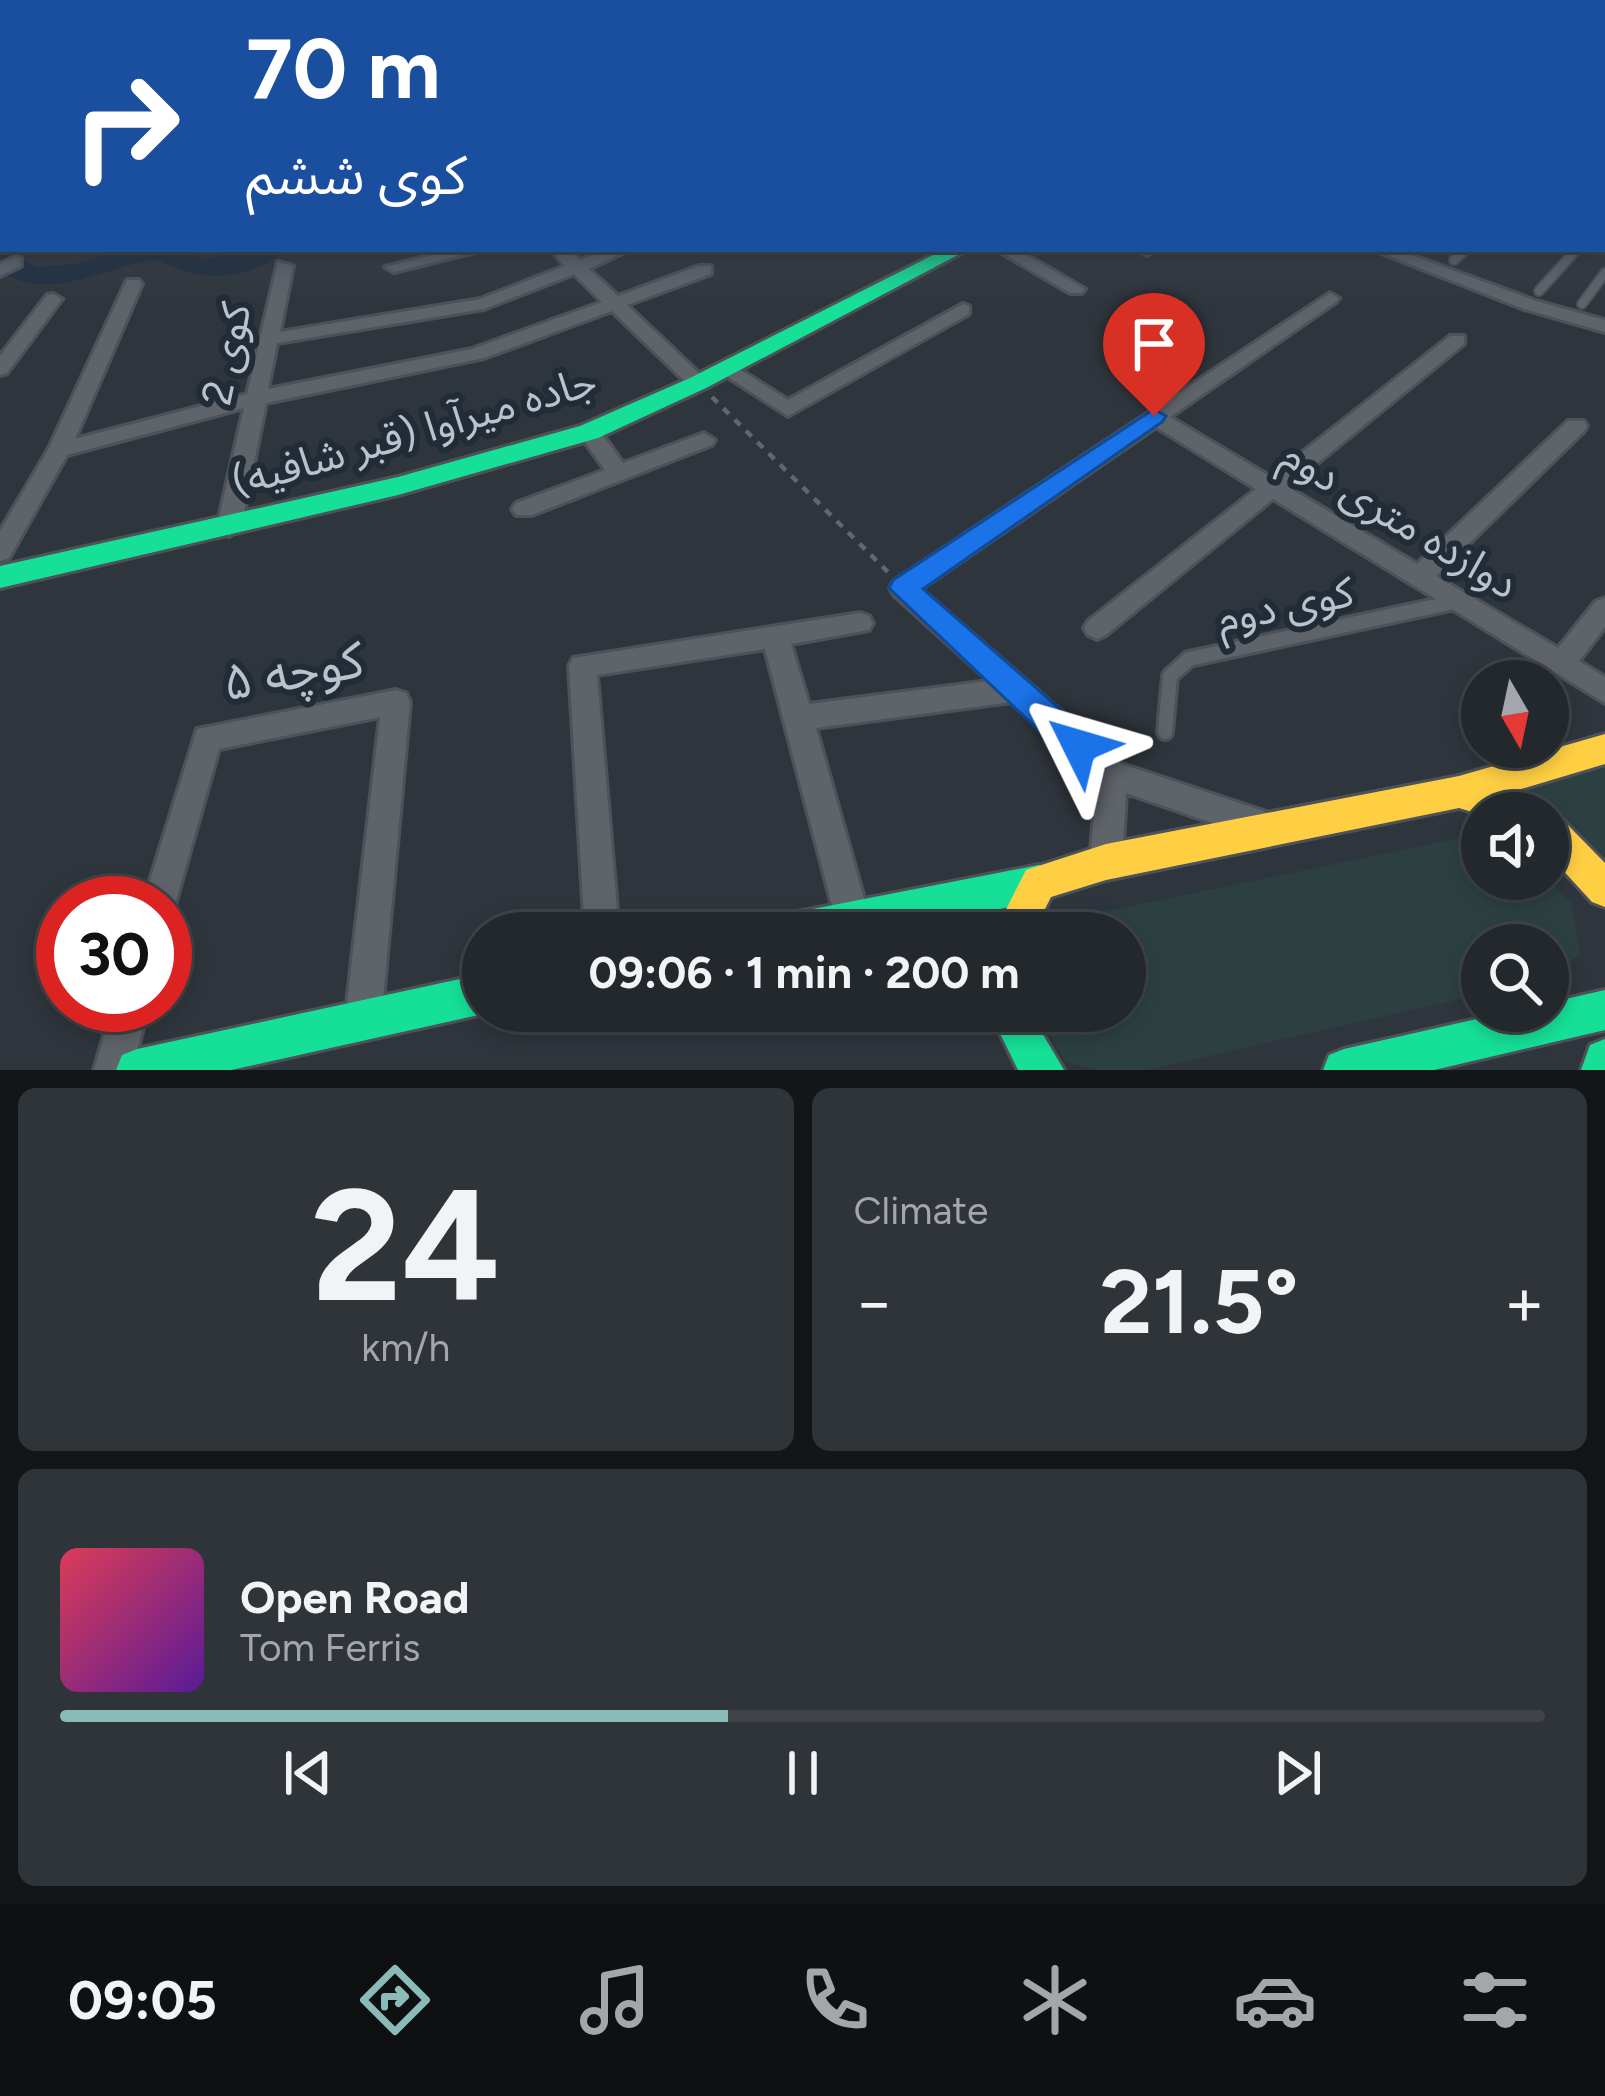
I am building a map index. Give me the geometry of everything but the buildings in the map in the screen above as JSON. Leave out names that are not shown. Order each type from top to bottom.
[{"type":"main road","name":"جاده میرآوا (قبر شافیه)","points":[[0,577],[229,527],[589,432],[698,383],[954,252]]},
{"type":"main road","points":[[925,912],[1106,862],[1460,792],[1605,748]]},
{"type":"main road","points":[[1569,852],[1605,889]]},
{"type":"main road","points":[[1024,912],[1039,883]]},
{"type":"main road","points":[[137,1070],[462,999]]},
{"type":"main road","points":[[1344,1070],[1605,1010]]},
{"type":"main road","points":[[1018,1032],[1043,1070]]},
{"type":"main road","points":[[1013,1070],[1020,1038]]},
{"type":"main road","points":[[1602,1070],[1605,1060]]},
{"type":"street","points":[[394,267],[466,252]]},
{"type":"street","points":[[561,252],[698,383]]},
{"type":"street","points":[[269,339],[484,304],[616,252]]},
{"type":"street","points":[[1008,252],[1076,289]]},
{"type":"street","points":[[1386,252],[1530,305],[1605,326]]},
{"type":"street","points":[[1416,264],[1429,252]]},
{"type":"street","name":"کوی 2","points":[[229,527],[284,266]]},
{"type":"street","points":[[59,450],[257,398],[477,354],[705,270]]},
{"type":"street","points":[[0,552],[59,450],[133,284]]},
{"type":"street","points":[[1272,828],[1112,775],[903,588],[1330,298]]},
{"type":"street","points":[[0,369],[53,299]]},
{"type":"street","points":[[724,368],[788,409],[963,310]]},
{"type":"street","points":[[1096,628],[1457,340]]},
{"type":"street","name":"دوازده متری دوم","points":[[1154,416],[1560,660]]},
{"type":"street","points":[[1420,576],[1576,426]]},
{"type":"street","points":[[589,432],[620,473]]},
{"type":"street","points":[[524,509],[704,440]]},
{"type":"street","points":[[1565,660],[1605,608]]},
{"type":"street","points":[[601,912],[583,666],[860,623]]},
{"type":"street","points":[[775,637],[861,912]]},
{"type":"street","name":"دوازده متری دوم","points":[[1569,666],[1605,691]]},
{"type":"street","points":[[799,718],[1014,691]]},
{"type":"street","name":"کوچه ۵","points":[[168,876],[207,738],[396,702],[363,1021]]},
{"type":"street","points":[[1106,862],[1112,775]]},
{"type":"street","points":[[113,1070],[124,1032]]},
{"type":"lane","points":[[1454,260],[1463,252]]},
{"type":"lane","points":[[1538,291],[1574,252]]},
{"type":"lane","points":[[1582,304],[1605,273]]},
{"type":"lane","name":"کوی دوم","points":[[1165,732],[1170,676],[1189,659],[1461,601]]},
{"type":"path","points":[[698,383],[903,588]]},
{"type":"green space","points":[[1605,764],[1605,875],[1569,836],[1569,792],[1521,792],[1515,787]]},
{"type":"green space","points":[[1461,838],[1461,900],[1568,900],[1580,955],[1569,962],[1569,924],[1461,924],[1461,999],[1147,1070],[1097,1070],[1066,1062],[1047,1032],[1146,1032],[1146,912],[1103,912]]},
{"type":"waterway","points":[[0,259],[37,276],[78,271],[149,252]]},
{"type":"waterway","points":[[166,252],[204,268],[228,266],[264,252]]},
{"type":"traffic: fast","points":[[0,577],[398,486],[589,432],[698,383],[954,252]]},
{"type":"traffic: fast","points":[[893,912],[1039,883]]},
{"type":"traffic: fast","points":[[137,1070],[462,999]]},
{"type":"traffic: fast","points":[[1344,1070],[1605,1010]]},
{"type":"traffic: fast","points":[[1018,1032],[1043,1070]]},
{"type":"traffic: fast","points":[[1602,1070],[1605,1060]]},
{"type":"traffic: slow","points":[[1459,792],[1605,749]]},
{"type":"traffic: slow","points":[[1024,912],[1039,883],[1106,862],[1461,793]]},
{"type":"traffic: slow","points":[[1569,851],[1605,889]]},
{"type":"route","points":[[1079,746],[903,588],[1154,416]]}]
